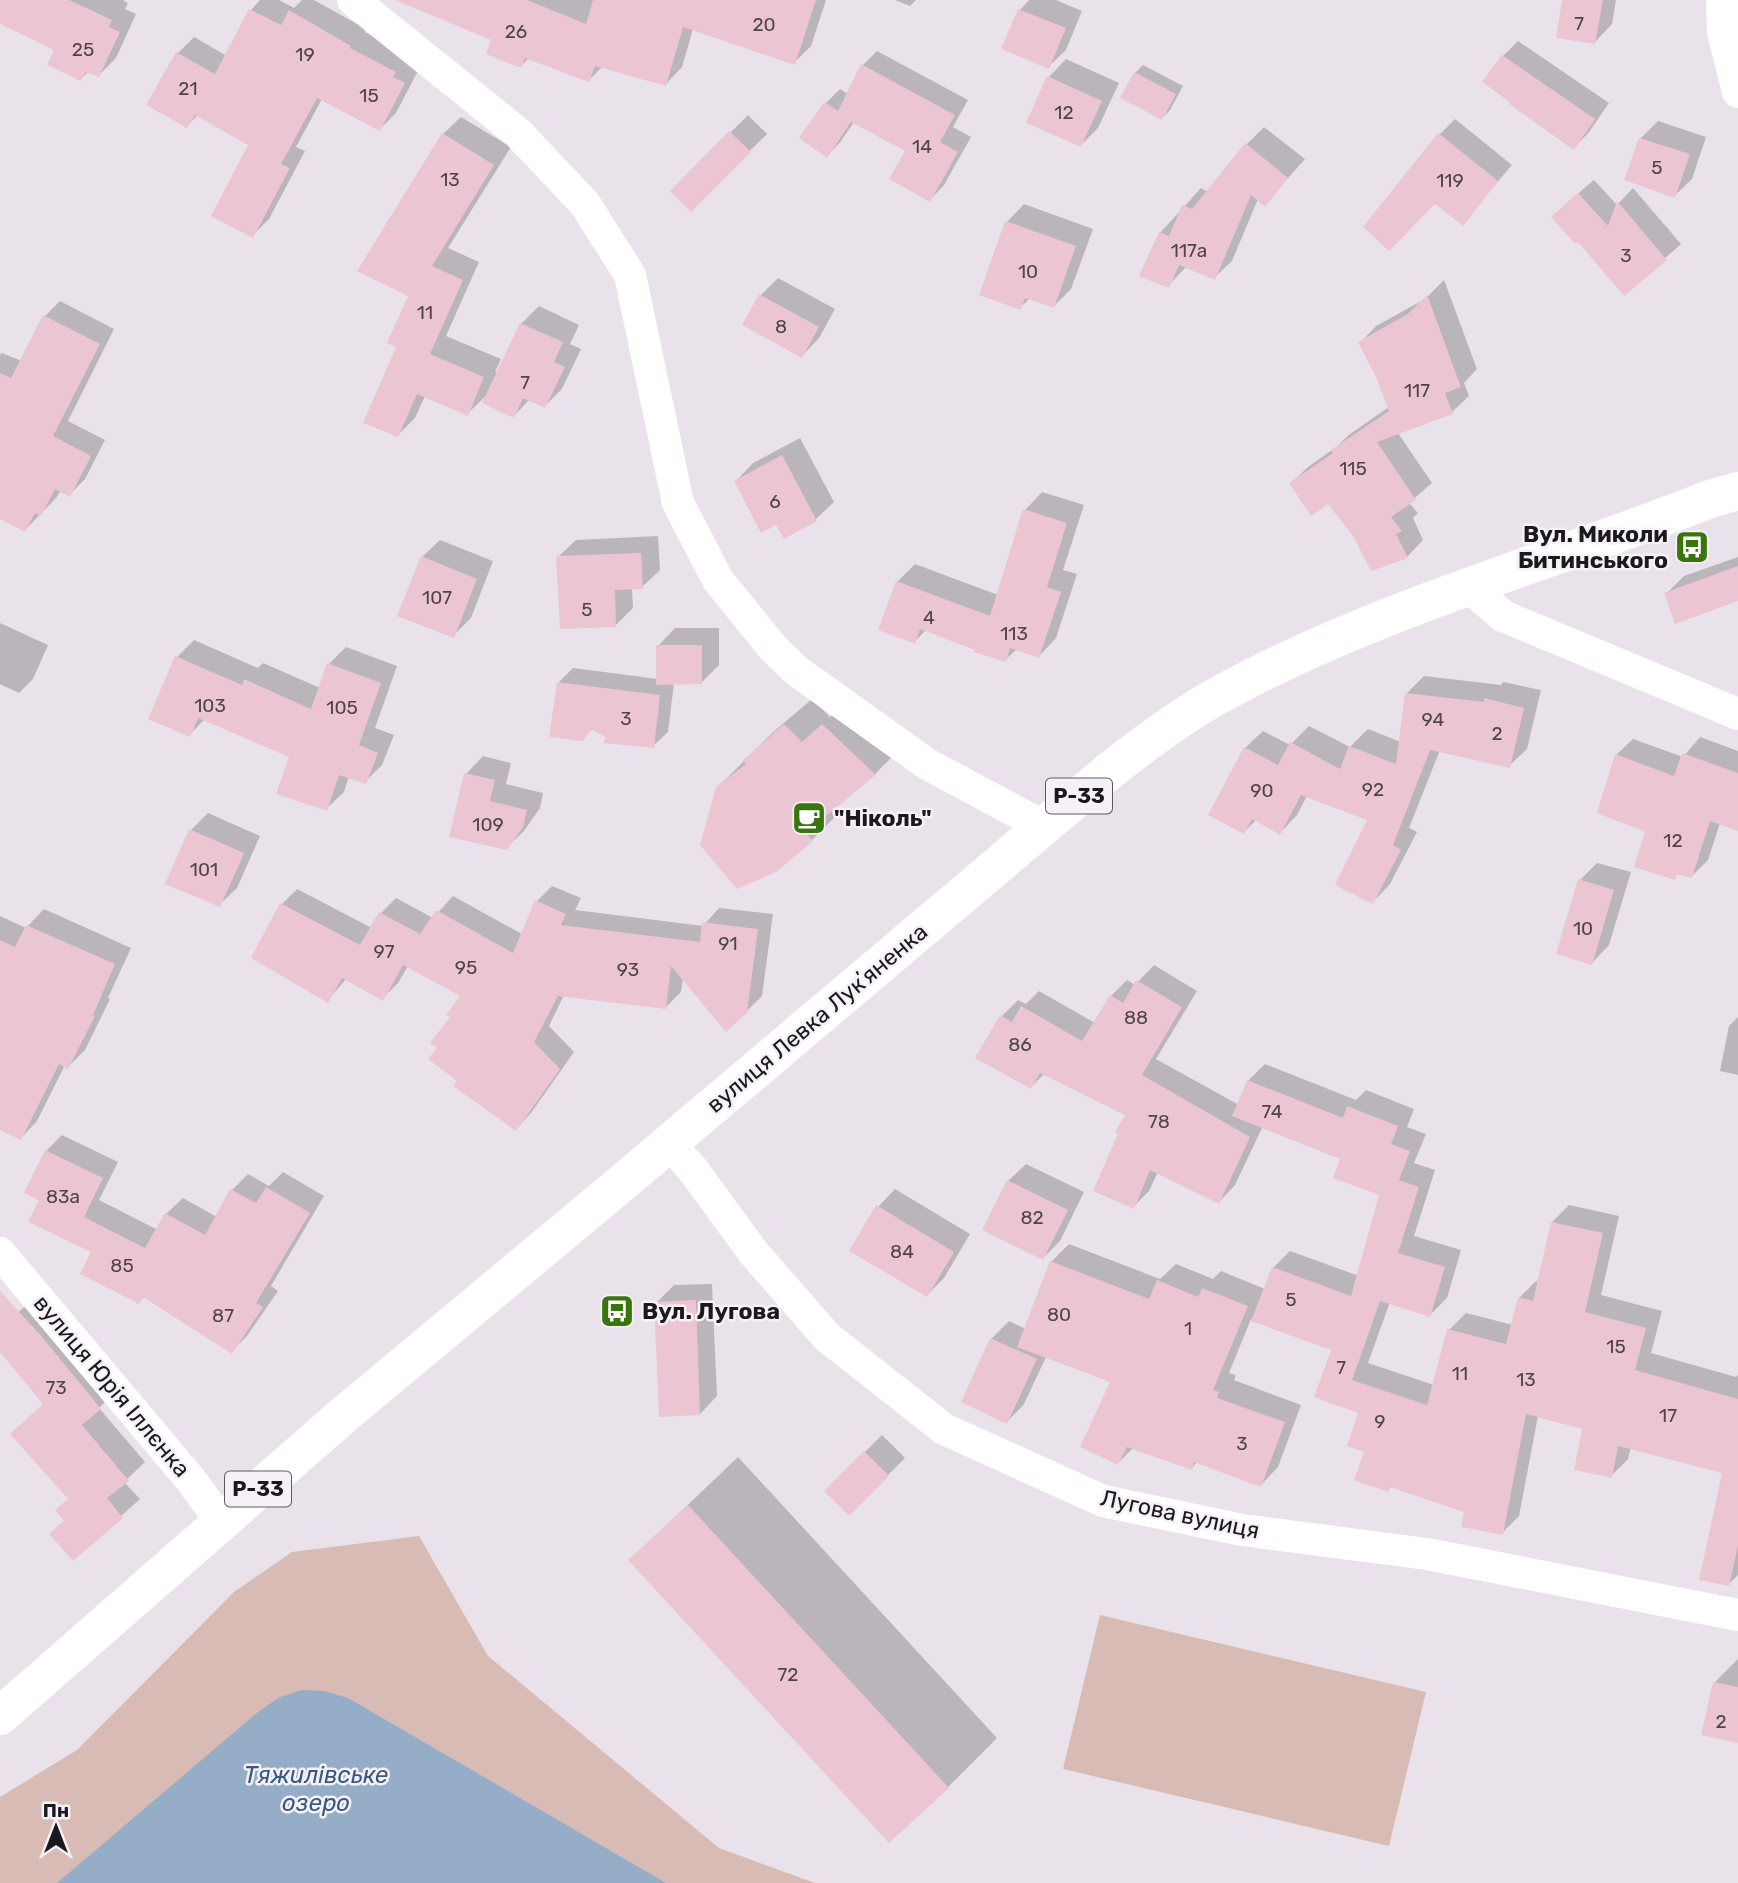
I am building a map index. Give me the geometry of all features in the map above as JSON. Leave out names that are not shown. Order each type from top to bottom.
[{"type":"main road","name":"вулиця Левка Лукʼяненка","points":[[0,1716],[356,1404],[1156,734],[1210,700],[1324,643],[1469,587],[1738,491]]},
{"type":"street","points":[[353,0],[518,133],[584,204],[630,275],[678,503],[718,580],[773,648],[797,671],[928,764],[1043,826]]},
{"type":"street","points":[[1722,0],[1723,33],[1738,92]]},
{"type":"street","points":[[1469,587],[1503,616],[1738,714]]},
{"type":"street","name":"Лугова вулиця","points":[[669,1143],[694,1171],[752,1252],[827,1337],[944,1429],[1103,1501],[1242,1530],[1427,1554],[1738,1615]]},
{"type":"street","name":"вулиця Юрія Іллєнка","points":[[0,1253],[190,1479],[221,1521]]},
{"type":"shaded area","points":[[419,1536],[488,1656],[719,1848],[815,1883],[0,1883],[0,1797],[77,1750],[234,1592],[292,1552]]},
{"type":"shaded area","points":[[1100,1615],[1426,1692],[1389,1846],[1063,1769]]},
{"type":"water","name":"Тяжилівське озеро","points":[[301,1690],[324,1691],[348,1698],[666,1883],[57,1883],[258,1712],[278,1698]]},
{"type":"building","points":[[0,0],[69,0],[112,20],[109,27],[120,32],[99,77],[86,72],[81,81],[47,65],[54,50],[0,24]]},
{"type":"building","points":[[395,0],[527,0],[586,24],[593,0],[816,0],[795,65],[683,27],[666,86],[595,66],[589,82],[525,58],[521,68],[486,54],[491,40]]},
{"type":"building","points":[[1562,0],[1603,0],[1595,44],[1556,38]]},
{"type":"building","points":[[249,9],[281,25],[289,10],[351,46],[350,48],[396,72],[393,77],[405,83],[380,131],[317,98],[281,164],[290,168],[253,238],[211,216],[248,145],[195,115],[187,128],[146,105],[176,52],[215,74]]},
{"type":"building","points":[[1018,9],[1066,28],[1049,69],[1001,49]]},
{"type":"building","points":[[1502,55],[1595,119],[1574,150],[1482,82]]},
{"type":"building","points":[[861,64],[955,115],[940,142],[958,152],[930,202],[889,179],[905,151],[851,122],[827,158],[799,138],[824,102],[838,111]]},
{"type":"building","points":[[1134,72],[1176,94],[1162,120],[1120,98]]},
{"type":"building","points":[[1047,76],[1102,101],[1081,147],[1026,123]]},
{"type":"building","points":[[729,131],[751,152],[691,212],[670,191]]},
{"type":"building","points":[[442,133],[494,165],[432,266],[463,280],[430,354],[484,377],[468,416],[417,394],[398,437],[363,423],[396,347],[387,343],[408,296],[357,271]]},
{"type":"building","points":[[1438,133],[1498,181],[1463,226],[1435,204],[1389,251],[1363,227]]},
{"type":"building","points":[[1639,138],[1690,154],[1675,198],[1624,180]]},
{"type":"building","points":[[1245,143],[1288,178],[1265,207],[1251,195],[1215,280],[1179,265],[1169,288],[1139,276],[1159,232],[1169,236],[1182,205],[1192,209]]},
{"type":"building","points":[[1578,193],[1608,226],[1617,201],[1667,260],[1624,296],[1578,242],[1575,244],[1551,217]]},
{"type":"building","points":[[1005,221],[1076,246],[1054,308],[1025,298],[1021,310],[979,295]]},
{"type":"building","points":[[759,294],[819,327],[802,358],[742,325]]},
{"type":"building","points":[[1427,295],[1461,387],[1445,393],[1453,414],[1377,442],[1416,500],[1391,517],[1402,531],[1396,534],[1408,558],[1371,571],[1353,536],[1328,504],[1311,516],[1289,483],[1333,453],[1331,450],[1389,411],[1377,379],[1358,342],[1408,314]]},
{"type":"building","points":[[43,315],[100,344],[53,436],[91,456],[70,497],[55,489],[41,516],[35,513],[25,532],[0,519],[0,373],[11,378]]},
{"type":"building","points":[[520,323],[563,342],[554,362],[565,367],[545,408],[523,398],[514,418],[482,403]]},
{"type":"building","points":[[782,455],[817,521],[784,539],[776,525],[761,533],[734,481]]},
{"type":"building","points":[[1023,509],[1067,523],[1047,587],[1061,592],[1039,658],[1010,648],[1006,662],[974,652],[975,650],[920,629],[915,644],[878,630],[896,581],[990,616]]},
{"type":"building","points":[[641,553],[643,589],[615,590],[616,627],[560,629],[556,556]]},
{"type":"building","points":[[421,556],[477,579],[454,638],[397,616]]},
{"type":"building","points":[[1738,566],[1738,601],[1675,624],[1664,593]]},
{"type":"building","points":[[656,645],[702,645],[702,684],[656,685]]},
{"type":"building","points":[[175,656],[242,685],[244,679],[311,709],[327,663],[381,683],[359,745],[378,753],[366,784],[339,775],[327,811],[276,794],[289,757],[198,718],[190,737],[148,719]]},
{"type":"building","points":[[557,682],[660,695],[654,748],[603,743],[606,737],[591,729],[583,741],[549,737]]},
{"type":"building","points":[[1405,693],[1484,702],[1484,698],[1524,708],[1510,768],[1430,750],[1393,845],[1401,850],[1373,904],[1335,885],[1367,820],[1301,795],[1280,835],[1252,819],[1244,834],[1208,815],[1244,747],[1278,765],[1290,742],[1340,769],[1349,746],[1396,764]]},
{"type":"building","points":[[784,724],[802,742],[822,724],[876,775],[805,833],[813,841],[776,872],[737,889],[700,845],[716,787],[746,764],[743,760]]},
{"type":"building","points":[[1682,753],[1738,773],[1738,831],[1710,821],[1692,878],[1677,874],[1675,880],[1634,867],[1645,832],[1597,813],[1615,754],[1674,776]]},
{"type":"building","points":[[464,773],[495,780],[490,801],[527,810],[523,827],[507,850],[449,837]]},
{"type":"building","points":[[189,829],[244,853],[220,907],[165,884]]},
{"type":"building","points":[[1578,879],[1614,890],[1592,965],[1556,954]]},
{"type":"building","points":[[535,900],[566,914],[561,925],[700,942],[702,922],[758,929],[747,1013],[726,1032],[671,966],[666,1009],[558,996],[534,1042],[560,1069],[516,1131],[453,1086],[457,1081],[428,1059],[437,1048],[430,1043],[450,1017],[446,1015],[460,996],[403,965],[383,1001],[342,978],[328,1003],[251,958],[280,903],[360,945],[379,912],[420,934],[436,910],[513,953]]},
{"type":"building","points":[[26,925],[115,964],[93,1015],[95,1016],[68,1069],[59,1064],[21,1140],[0,1130],[0,940],[15,947]]},
{"type":"building","points":[[1136,980],[1182,1007],[1142,1075],[1250,1137],[1219,1204],[1150,1170],[1134,1209],[1093,1191],[1118,1134],[1115,1132],[1125,1115],[1040,1073],[1031,1089],[975,1058],[1000,1015],[1012,1022],[1021,1006],[1082,1041],[1110,995],[1123,1003]]},
{"type":"building","points":[[1247,1080],[1343,1118],[1347,1106],[1398,1126],[1391,1144],[1410,1151],[1399,1180],[1419,1187],[1398,1253],[1445,1267],[1430,1317],[1380,1301],[1352,1380],[1427,1405],[1447,1329],[1506,1344],[1518,1297],[1533,1301],[1551,1222],[1603,1233],[1585,1312],[1646,1328],[1635,1370],[1738,1399],[1738,1546],[1729,1586],[1699,1580],[1722,1473],[1618,1446],[1612,1478],[1574,1470],[1582,1429],[1526,1414],[1503,1535],[1461,1527],[1464,1512],[1390,1487],[1388,1492],[1354,1480],[1364,1452],[1347,1446],[1358,1413],[1314,1397],[1331,1350],[1251,1321],[1272,1267],[1351,1296],[1379,1195],[1333,1178],[1340,1159],[1232,1116]]},
{"type":"building","points":[[45,1150],[103,1178],[84,1217],[145,1248],[165,1213],[205,1235],[230,1189],[256,1203],[266,1187],[310,1213],[256,1303],[263,1307],[232,1354],[143,1297],[139,1304],[80,1274],[91,1252],[28,1222],[39,1200],[24,1193]]},
{"type":"building","points":[[1007,1180],[1068,1210],[1043,1260],[982,1230]]},
{"type":"building","points":[[876,1205],[954,1252],[927,1297],[849,1251]]},
{"type":"building","points":[[1050,1261],[1149,1299],[1157,1280],[1198,1297],[1202,1288],[1248,1306],[1213,1390],[1219,1392],[1217,1398],[1285,1422],[1261,1487],[1194,1462],[1192,1470],[1127,1447],[1118,1465],[1080,1447],[1110,1382],[1017,1347]]},
{"type":"building","points":[[0,1291],[43,1338],[101,1409],[82,1425],[129,1481],[107,1498],[123,1518],[73,1561],[49,1534],[64,1521],[55,1510],[68,1499],[10,1434],[43,1404],[0,1352]]},
{"type":"building","points":[[696,1300],[700,1415],[659,1417],[654,1302]]},
{"type":"building","points":[[990,1338],[1037,1359],[1007,1424],[961,1402]]},
{"type":"building","points":[[864,1451],[889,1476],[849,1516],[824,1491]]},
{"type":"building","points":[[688,1505],[949,1788],[889,1843],[628,1560]]},
{"type":"building","points":[[1713,1682],[1738,1687],[1738,1743],[1701,1735]]},
{"type":"place","name":"Вул. Миколи Битинського","points":[[1692,547]]},
{"type":"place","name":"\"Ніколь\"","points":[[809,818]]},
{"type":"place","name":"Вул. Лугова","points":[[617,1311]]}]
